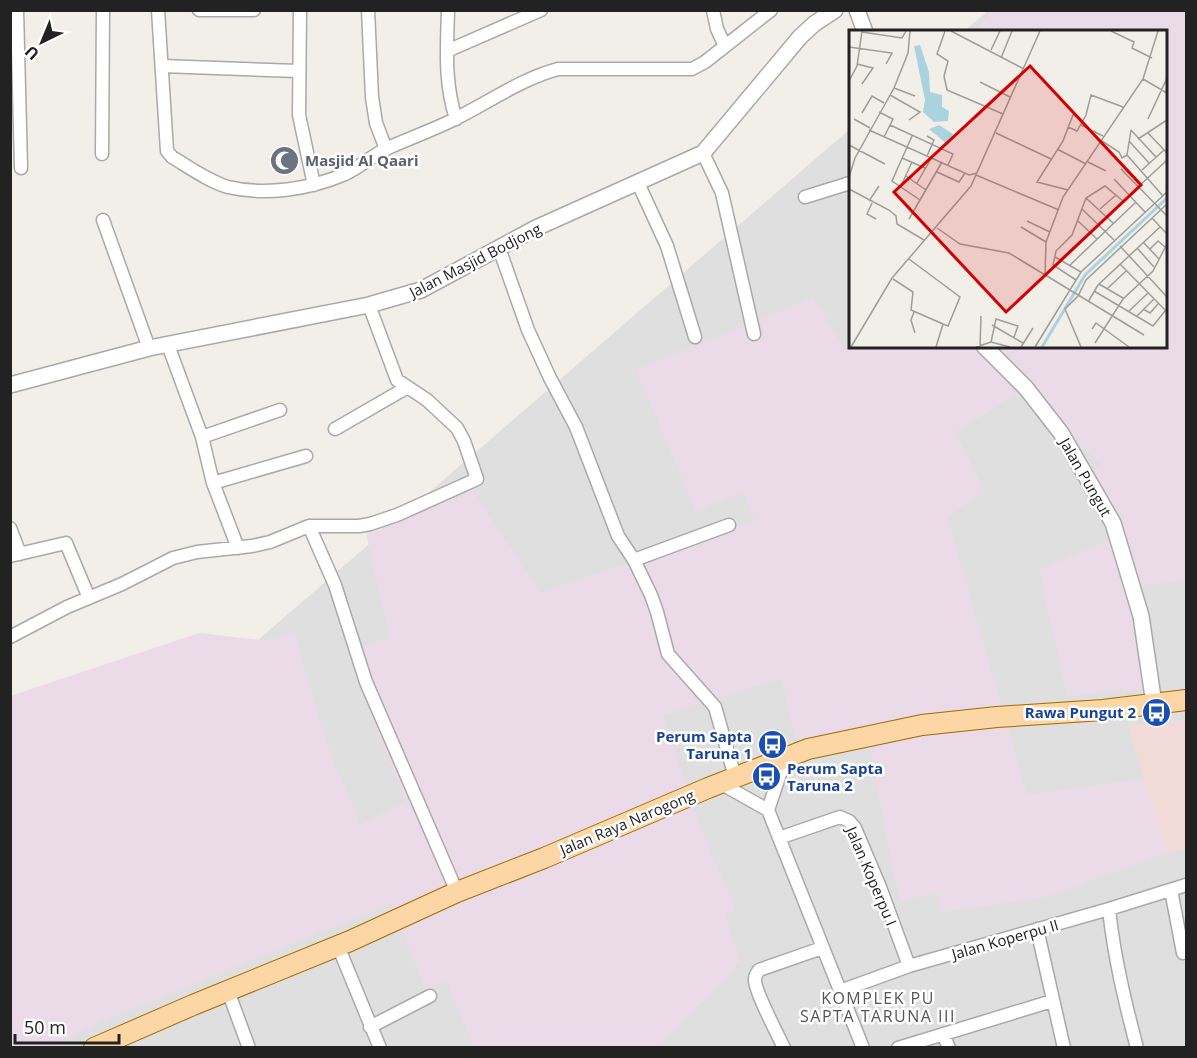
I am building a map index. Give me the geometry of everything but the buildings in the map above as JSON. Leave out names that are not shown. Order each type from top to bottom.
[{"type":"main road","name":"Jalan Raya Narogong","points":[[94,1047],[338,945],[456,892],[808,749],[922,725],[1103,710],[1186,700]]},
{"type":"street","points":[[17,10],[21,168]]},
{"type":"street","points":[[158,10],[167,151],[182,163],[227,186],[267,191],[314,185],[346,173],[386,149],[456,119],[493,97],[558,69],[692,69],[705,62],[771,10]]},
{"type":"street","points":[[200,10],[254,10]]},
{"type":"street","points":[[300,10],[299,115],[314,185]]},
{"type":"street","points":[[368,10],[372,97],[376,123],[386,149]]},
{"type":"street","points":[[448,10],[446,76],[449,98],[456,119]]},
{"type":"street","points":[[447,51],[541,10]]},
{"type":"street","points":[[713,10],[717,29],[725,46]]},
{"type":"street","name":"Jalan Masjid Bodjong","points":[[10,385],[149,348],[369,304],[421,290],[536,228],[703,153],[800,37],[835,10]]},
{"type":"street","points":[[857,10],[864,30]]},
{"type":"street","points":[[102,154],[103,11]]},
{"type":"street","points":[[162,66],[298,71]]},
{"type":"street","points":[[703,153],[722,193],[754,334]]},
{"type":"street","points":[[638,183],[667,246],[696,336]]},
{"type":"street","points":[[805,197],[849,183]]},
{"type":"street","points":[[104,220],[149,348]]},
{"type":"street","points":[[499,248],[528,330],[576,427],[618,536],[634,560],[657,612],[668,654],[715,707],[728,780],[768,810],[863,1047]]},
{"type":"street","points":[[10,637],[67,607],[132,579],[173,558],[197,552],[270,542],[309,526],[359,526],[384,520],[477,479],[461,434],[427,400],[397,380],[369,304]]},
{"type":"street","points":[[168,345],[202,437],[213,483],[237,548]]},
{"type":"street","name":"Jalan Pungut","points":[[986,348],[1026,388],[1061,433],[1113,523],[1141,616],[1154,704]]},
{"type":"street","points":[[335,429],[406,388]]},
{"type":"street","points":[[202,437],[280,410]]},
{"type":"street","points":[[213,483],[306,456]]},
{"type":"street","points":[[634,560],[729,525]]},
{"type":"street","points":[[309,526],[335,585],[366,682],[456,892]]},
{"type":"street","points":[[10,528],[15,555],[66,543],[89,598]]},
{"type":"street","points":[[768,810],[786,756]]},
{"type":"street","name":"Jalan Koperpu I","points":[[780,838],[840,817],[849,821],[855,828],[880,887],[909,966]]},
{"type":"street","name":"Jalan Koperpu II","points":[[840,991],[909,966],[1186,885]]},
{"type":"street","points":[[1171,890],[1183,953]]},
{"type":"street","points":[[1109,909],[1112,943],[1137,1047]]},
{"type":"street","points":[[1037,929],[1064,1047]]},
{"type":"street","points":[[338,945],[380,1047]]},
{"type":"street","points":[[784,1047],[754,980],[759,970],[822,948]]},
{"type":"street","points":[[228,991],[249,1047]]},
{"type":"street","points":[[370,1026],[430,996]]},
{"type":"street","points":[[898,1047],[1052,1001]]},
{"type":"street","points":[[943,1034],[949,1047]]},
{"type":"shaded area","points":[[987,11],[1186,11],[1186,580],[1136,586],[1155,688],[1067,696],[1039,570],[1116,537],[1087,481],[1102,464],[1054,422],[1027,387],[955,432],[985,492],[947,517],[1027,795],[1144,779],[1166,853],[1046,897],[942,912],[937,892],[900,902],[870,749],[823,753],[800,763],[782,678],[663,715],[697,819],[736,910],[724,913],[740,961],[723,981],[656,1047],[474,1047],[446,980],[426,990],[391,904],[110,1018],[47,1047],[11,1047],[10,696],[199,633],[269,641],[294,633],[326,742],[360,825],[405,802],[360,687],[352,649],[390,638],[366,533],[469,484],[540,593],[755,521],[743,491],[696,511],[636,370],[813,298],[845,350],[850,348],[1167,348],[1167,30],[974,30],[989,18]]},
{"type":"shaded area","points":[[988,11],[1186,11],[1186,1047],[11,1047],[10,854],[849,130],[849,348],[1167,348],[1167,30],[965,30]]},
{"type":"shaded area","points":[[1186,720],[1186,849],[1166,853],[1128,726]]},
{"type":"place","name":"Masjid Al Qaari","points":[[284,160]]},
{"type":"place","name":"Rawa Pungut 2","points":[[1157,712]]},
{"type":"place","name":"Perum Sapta Taruna 1","points":[[773,745]]},
{"type":"place","name":"Perum Sapta Taruna 2","points":[[766,777]]},
{"type":"district","name":"KOMPLEK PU SAPTA TARUNA III","points":[[878,1007]]}]
